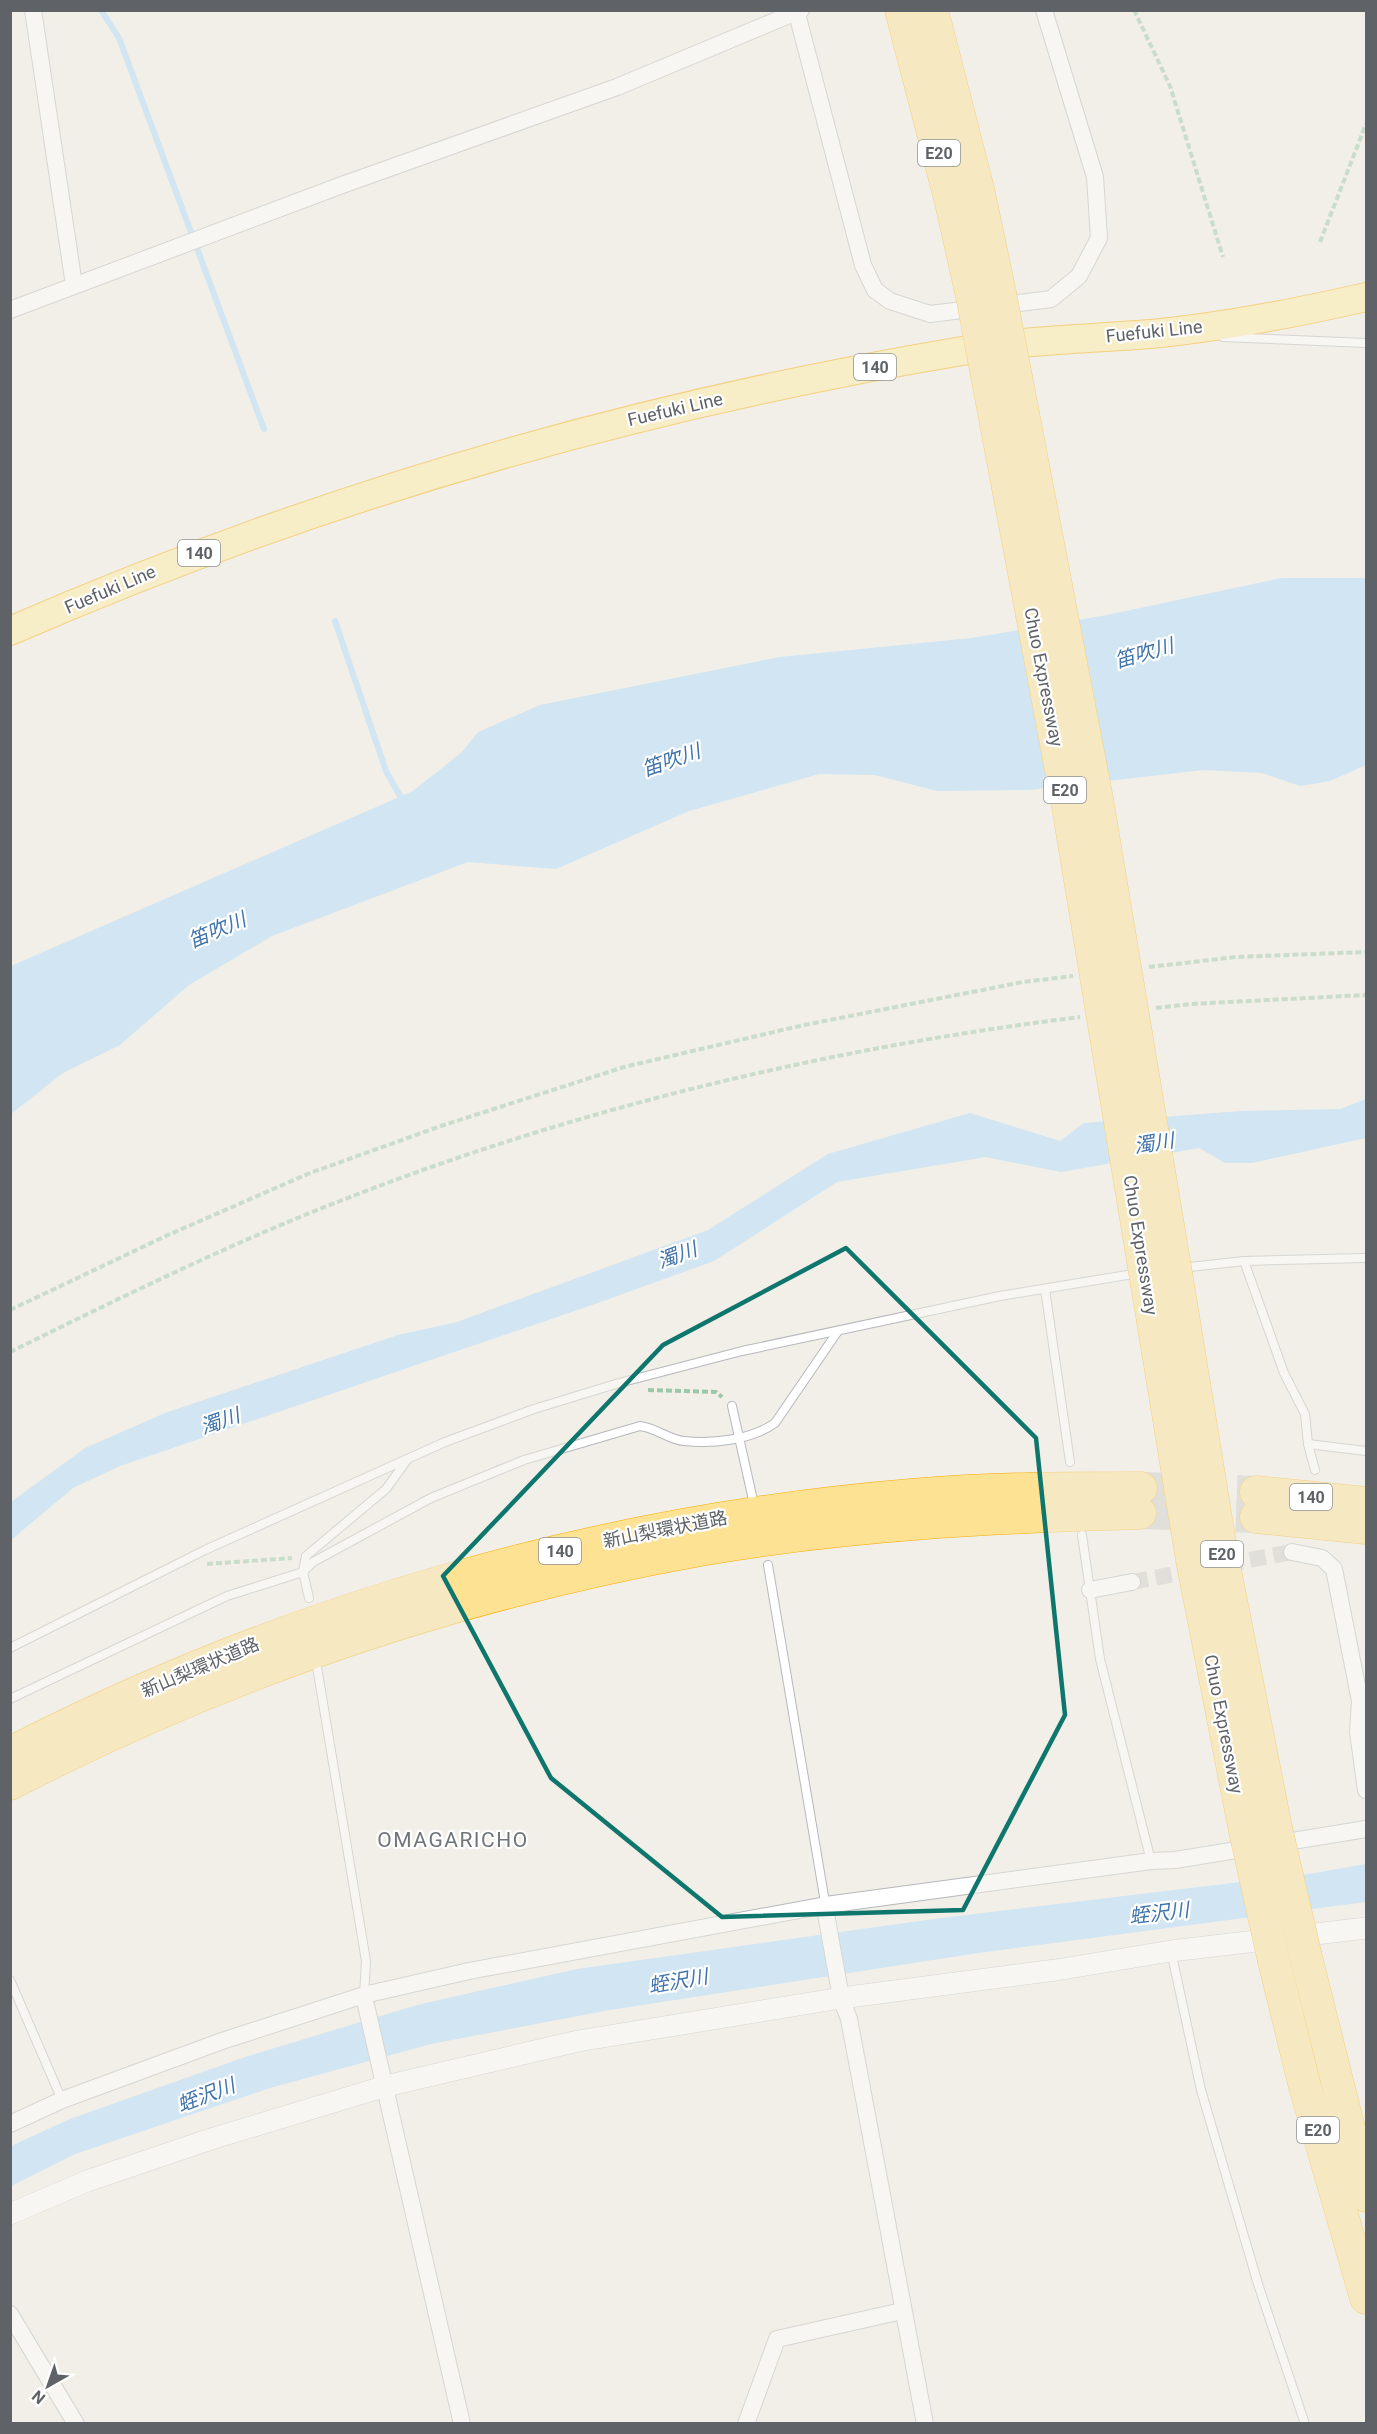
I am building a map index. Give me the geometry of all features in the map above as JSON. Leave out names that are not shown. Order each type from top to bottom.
[{"type":"highway","name":"Chuo Expressway","points":[[901,10],[947,186],[986,295]]},
{"type":"highway","name":"Chuo Expressway","points":[[932,10],[978,189],[986,295],[1068,807],[1162,1282],[1222,1555],[1260,1829],[1274,1961],[1307,2094],[1366,2298]]},
{"type":"highway","points":[[944,10],[985,176],[996,247],[986,295]]},
{"type":"highway","name":"Fuefuki Line","points":[[10,631],[170,564],[294,518],[402,483],[620,422],[775,386],[964,350],[1030,342],[1154,333],[1227,323],[1366,297]]},
{"type":"highway","name":"新山梨環状道路","points":[[10,1753],[154,1685],[271,1637],[380,1599],[484,1569],[595,1542],[714,1519],[913,1494],[1029,1489],[1141,1501],[1033,1516],[812,1535],[700,1550],[488,1598],[391,1626],[289,1660],[179,1705],[72,1753],[10,1784]]},
{"type":"highway","name":"140","points":[[1366,1503],[1256,1504],[1366,1528]]},
{"type":"highway","name":"Chuo Expressway","points":[[1260,1829],[1306,1957],[1366,2196]]},
{"type":"street","points":[[33,10],[74,285]]},
{"type":"street","points":[[10,310],[225,231],[342,185],[617,87],[798,11],[863,265],[875,290],[890,302],[930,314],[1051,299],[1079,276],[1099,238],[1095,177],[1044,10]]},
{"type":"street","points":[[1292,1551],[1324,1553],[1334,1569],[1358,1690],[1360,1713],[1358,1732],[1366,1790]]},
{"type":"street","points":[[1090,1590],[1131,1582]]},
{"type":"street","points":[[10,2124],[62,2100],[222,2041],[468,1971],[826,1910],[1151,1861],[1175,1860],[1366,1829]]},
{"type":"street","points":[[826,1910],[840,1993],[849,2019],[925,2424]]},
{"type":"street","points":[[10,2214],[87,2181],[385,2082],[578,2042],[840,1993],[1056,1970],[1171,1951],[1366,1928]]},
{"type":"street","points":[[365,2000],[462,2424]]},
{"type":"street","points":[[746,2424],[777,2339],[902,2311]]},
{"type":"street","points":[[10,2314],[76,2424]]},
{"type":"lane","points":[[1154,333],[1366,343]]},
{"type":"lane","points":[[10,1648],[176,1565],[445,1442],[534,1409],[619,1383],[742,1351],[838,1330],[1000,1296],[1125,1274],[1244,1261],[1366,1258]]},
{"type":"lane","points":[[1244,1261],[1284,1373],[1305,1414],[1308,1444],[1315,1470]]},
{"type":"lane","points":[[1045,1289],[1070,1462]]},
{"type":"lane","points":[[10,1699],[227,1596],[303,1572],[313,1562],[430,1498],[525,1460],[640,1426],[654,1428],[683,1441],[738,1439],[762,1432],[774,1423],[838,1330]]},
{"type":"lane","points":[[732,1406],[753,1500]]},
{"type":"lane","points":[[1308,1444],[1366,1451]]},
{"type":"lane","points":[[309,1598],[303,1572],[306,1556],[386,1489],[408,1459]]},
{"type":"lane","points":[[1082,1535],[1100,1659],[1151,1861]]},
{"type":"lane","points":[[768,1565],[826,1910]]},
{"type":"lane","points":[[317,1667],[366,1961],[365,2000]]},
{"type":"lane","points":[[1171,1951],[1201,2090],[1258,2284],[1305,2424]]},
{"type":"lane","points":[[10,1980],[62,2100]]},
{"type":"path","points":[[1134,10],[1170,86],[1223,256]]},
{"type":"path","points":[[1320,242],[1366,124]]},
{"type":"path","points":[[1141,968],[1236,957],[1366,952]]},
{"type":"path","points":[[10,1310],[168,1235],[310,1173],[441,1126],[624,1067],[827,1021],[1023,982],[1082,975]]},
{"type":"path","points":[[1144,1010],[1191,1004],[1366,995]]},
{"type":"path","points":[[10,1352],[246,1239],[345,1199],[430,1168],[622,1106],[802,1062],[1084,1017]]},
{"type":"path","points":[[619,1383],[631,1390],[716,1392],[732,1406]]},
{"type":"path","points":[[176,1565],[226,1564],[306,1556]]},
{"type":"highlighted area","points":[[846,1248],[1036,1438],[1065,1715],[963,1910],[722,1917],[551,1778],[443,1576],[663,1345]]},
{"type":"water","name":"笛吹川","points":[[1282,578],[1366,578],[1366,765],[1330,781],[1300,786],[1262,773],[1203,770],[1029,790],[937,791],[875,775],[819,774],[689,811],[556,869],[468,862],[272,936],[189,985],[120,1045],[63,1073],[11,1114],[11,966],[413,791],[462,752],[478,732],[540,705],[780,657],[972,638],[1107,615]]},
{"type":"water","name":"濁川","points":[[1366,1099],[1366,1138],[1252,1163],[1225,1163],[1199,1148],[1061,1172],[986,1157],[837,1182],[714,1261],[595,1304],[120,1466],[73,1488],[11,1540],[11,1502],[85,1448],[165,1413],[398,1335],[457,1322],[708,1230],[828,1154],[970,1113],[1060,1141],[1084,1123],[1241,1111],[1340,1109]]},
{"type":"water","name":"蛭沢川","points":[[1366,1864],[1366,1902],[978,1953],[610,2010],[431,2044],[270,2088],[75,2154],[11,2186],[11,2146],[70,2119],[245,2057],[417,2005],[577,1969],[941,1918],[1315,1873]]},
{"type":"waterway","points":[[101,10],[119,38],[264,429]]},
{"type":"waterway","points":[[335,621],[386,771],[404,803]]},
{"type":"tunnel","points":[[1141,1488],[1256,1492]]},
{"type":"tunnel","points":[[1140,1513],[1256,1517]]},
{"type":"tunnel","points":[[1132,1582],[1292,1552]]},
{"type":"district","name":"OMAGARICHO","points":[[453,1840]]}]
